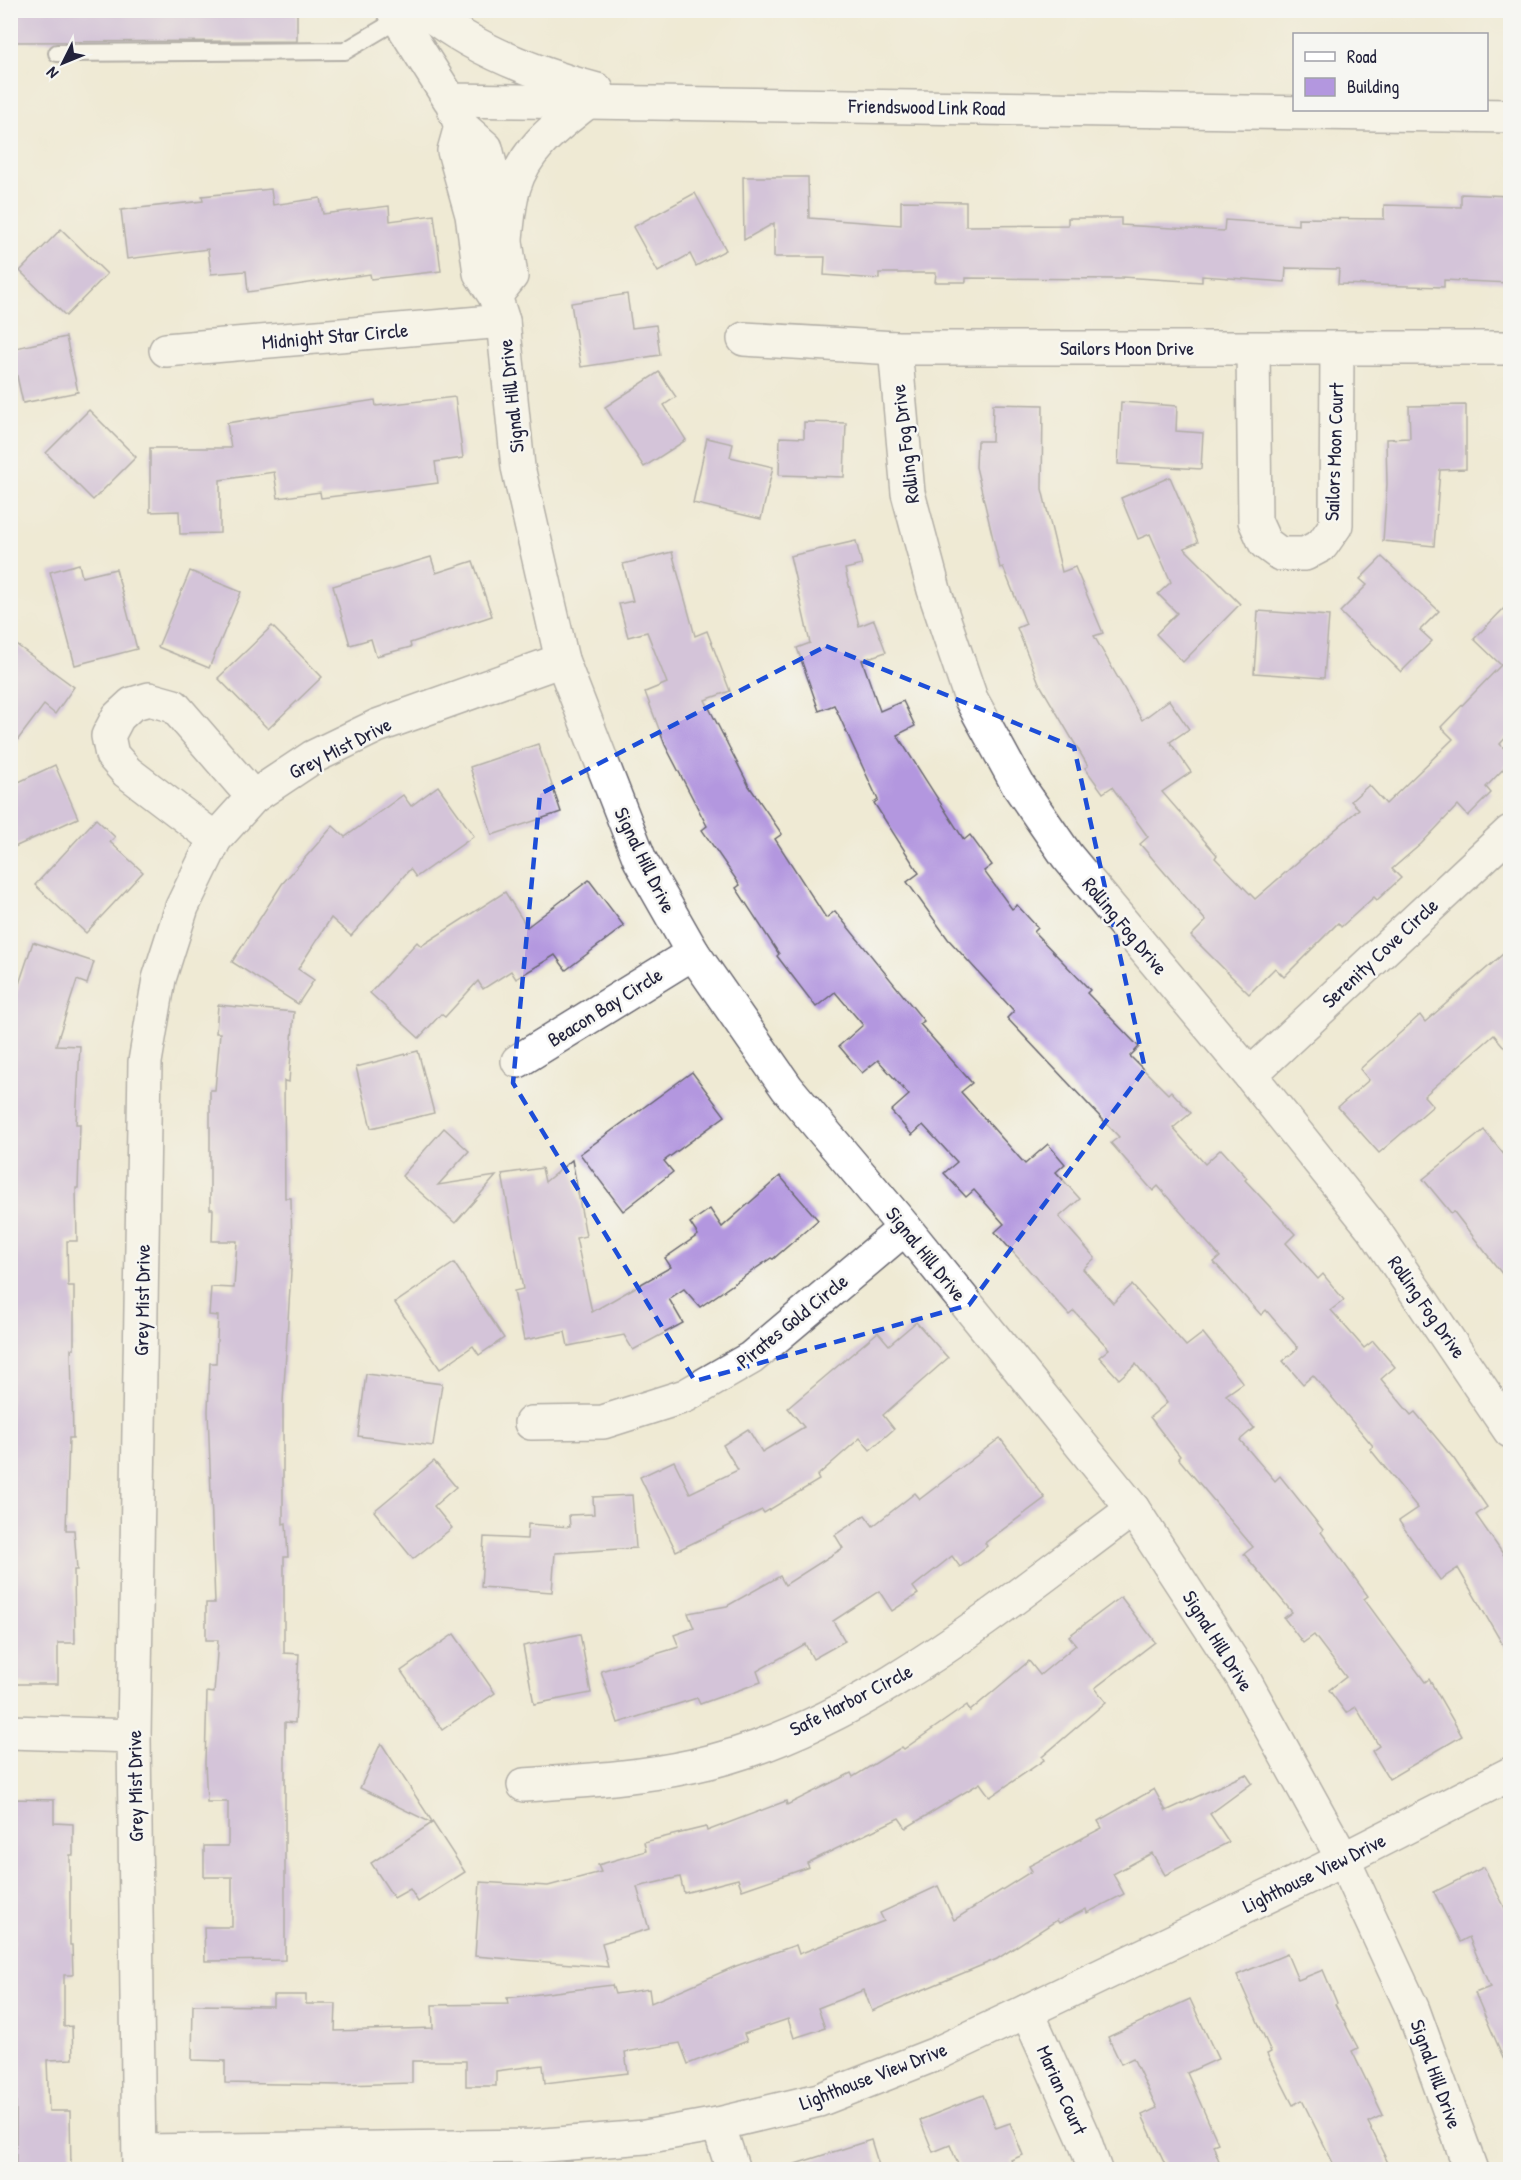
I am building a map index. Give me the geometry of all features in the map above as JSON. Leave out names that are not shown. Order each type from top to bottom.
[{"type":"street","points":[[405,13],[546,77],[645,103]]},
{"type":"street","points":[[405,13],[456,113],[486,148],[506,238],[511,276],[500,309]]},
{"type":"street","points":[[506,238],[514,187],[528,155],[548,134],[586,103]]},
{"type":"street","name":"Friendswood Link Road","points":[[456,113],[586,103],[645,103],[1510,116]]},
{"type":"street","name":"Signal Hill Drive","points":[[456,113],[454,151],[472,215],[480,273],[500,309],[518,466],[562,660],[640,860],[693,952],[787,1088],[905,1228],[1133,1509],[1242,1676],[1343,1859],[1413,2010],[1471,2169]]},
{"type":"street","name":"Midnight Star Circle","points":[[166,350],[500,309]]},
{"type":"street","name":"Sailors Moon Drive","points":[[744,339],[895,348],[1510,348]]},
{"type":"street","name":"Rolling Fog Drive","points":[[895,348],[908,493],[934,590],[971,699],[1018,785],[1067,856],[1250,1075],[1374,1230],[1510,1431]]},
{"type":"street","name":"Sailors Moon Court","points":[[1254,349],[1255,521],[1265,543],[1280,554],[1305,554],[1322,545],[1336,525],[1337,348]]},
{"type":"street","name":"Grey Mist Drive","points":[[140,2160],[134,1736],[146,1062],[159,978],[182,907],[215,839],[253,797],[313,757],[376,726],[562,660]]},
{"type":"street","points":[[215,839],[127,772],[112,754],[108,736],[118,717],[132,704],[148,699],[174,706],[253,797]]},
{"type":"street","name":"Serenity Cove Circle","points":[[1250,1075],[1510,832]]},
{"type":"street","name":"Beacon Bay Circle","points":[[518,1061],[693,952]]},
{"type":"street","name":"Pirates Gold Circle","points":[[531,1423],[603,1422],[686,1396],[751,1358],[905,1228]]},
{"type":"street","name":"Safe Harbor Circle","points":[[524,1785],[605,1780],[693,1766],[767,1743],[827,1717],[906,1674],[1133,1509]]},
{"type":"street","points":[[10,1732],[134,1736]]},
{"type":"street","name":"Lighthouse View Drive","points":[[140,2160],[532,2146],[645,2137],[718,2124],[819,2100],[936,2054],[1027,2012],[1343,1859],[1510,1774]]},
{"type":"street","name":"Marian Court","points":[[1027,2012],[1084,2139],[1095,2169]]},
{"type":"street","points":[[718,2124],[733,2169]]},
{"type":"lane","points":[[57,53],[345,51],[405,13]]},
{"type":"highlighted area","points":[[826,646],[1074,747],[1145,1069],[969,1305],[695,1381],[513,1083],[540,794]]},
{"type":"building","points":[[10,10],[297,10],[297,41],[10,42]]},
{"type":"building","points":[[743,177],[808,177],[809,218],[901,225],[901,201],[966,202],[966,226],[1068,225],[1068,218],[1121,218],[1121,225],[1224,231],[1225,220],[1298,225],[1298,218],[1384,219],[1384,205],[1461,207],[1461,194],[1510,196],[1510,283],[1444,280],[1444,287],[1338,284],[1339,269],[1286,268],[1285,282],[1202,276],[1202,282],[1122,277],[1122,279],[966,278],[966,282],[935,282],[936,273],[879,273],[879,279],[824,275],[825,257],[774,257],[774,223],[744,240]]},
{"type":"building","points":[[271,189],[273,205],[320,198],[323,214],[389,206],[390,221],[434,215],[441,271],[371,279],[370,274],[248,292],[246,271],[211,274],[208,249],[127,259],[121,210],[203,201],[202,196]]},
{"type":"building","points":[[695,193],[726,250],[696,266],[690,254],[658,272],[633,227]]},
{"type":"building","points":[[61,229],[107,274],[66,316],[20,271]]},
{"type":"building","points":[[627,294],[632,328],[656,325],[660,355],[581,367],[571,303]]},
{"type":"building","points":[[66,337],[78,392],[23,403],[11,349]]},
{"type":"building","points":[[659,372],[676,397],[664,405],[686,440],[644,467],[605,407]]},
{"type":"building","points":[[455,397],[463,458],[435,462],[438,483],[321,498],[320,492],[278,498],[274,472],[220,480],[220,533],[180,534],[179,511],[150,512],[150,448],[231,448],[227,423],[375,400],[376,406]]},
{"type":"building","points":[[1121,402],[1177,406],[1176,431],[1203,433],[1201,469],[1118,464]]},
{"type":"building","points":[[993,404],[1043,405],[1042,489],[1062,572],[1075,567],[1103,633],[1094,636],[1142,720],[1169,700],[1189,729],[1170,742],[1191,772],[1162,792],[1217,855],[1215,858],[1255,899],[1359,809],[1351,801],[1369,785],[1386,804],[1453,739],[1441,727],[1501,665],[1474,639],[1510,602],[1510,733],[1500,744],[1510,755],[1510,762],[1486,787],[1491,793],[1468,816],[1458,805],[1421,844],[1392,869],[1401,878],[1377,900],[1374,897],[1341,927],[1338,923],[1284,977],[1275,968],[1249,994],[1191,936],[1206,921],[1140,844],[1148,837],[1112,787],[1103,793],[1085,768],[1088,766],[1039,683],[1017,628],[1026,624],[1003,567],[1000,568],[976,467],[977,441],[992,441]]},
{"type":"building","points":[[1466,405],[1466,469],[1440,470],[1434,546],[1383,541],[1387,484],[1386,439],[1410,438],[1409,406]]},
{"type":"building","points":[[89,410],[136,457],[93,500],[46,453]]},
{"type":"building","points":[[804,422],[846,423],[844,477],[779,475],[780,437],[804,438]]},
{"type":"building","points":[[707,438],[733,444],[730,457],[773,467],[761,519],[693,503]]},
{"type":"building","points":[[1170,477],[1198,542],[1184,548],[1240,604],[1183,662],[1156,634],[1177,613],[1158,594],[1171,582],[1150,534],[1138,539],[1121,498]]},
{"type":"building","points":[[856,541],[862,565],[845,569],[859,626],[874,620],[886,652],[862,660],[880,711],[903,701],[915,726],[897,735],[964,840],[970,835],[992,865],[984,871],[1012,909],[1017,905],[1038,928],[1034,932],[1090,990],[1087,993],[1139,1047],[1130,1056],[1168,1094],[1171,1091],[1191,1113],[1173,1128],[1205,1164],[1221,1149],[1247,1178],[1245,1180],[1295,1234],[1286,1243],[1318,1279],[1323,1274],[1344,1300],[1331,1310],[1364,1348],[1373,1341],[1395,1367],[1381,1379],[1411,1415],[1415,1412],[1454,1459],[1487,1507],[1476,1515],[1510,1564],[1510,1657],[1458,1568],[1440,1580],[1399,1521],[1418,1508],[1370,1449],[1373,1446],[1313,1375],[1303,1384],[1283,1361],[1298,1348],[1266,1310],[1261,1315],[1214,1262],[1220,1257],[1158,1186],[1153,1191],[1111,1143],[1119,1137],[1007,1018],[1014,1011],[948,939],[907,882],[919,873],[874,803],[878,800],[834,705],[819,711],[797,648],[810,643],[790,556]]},
{"type":"building","points":[[672,552],[695,636],[707,631],[730,691],[705,700],[749,786],[782,834],[775,839],[826,918],[835,911],[924,1021],[920,1024],[972,1083],[961,1092],[1025,1164],[1048,1144],[1065,1164],[1056,1172],[1080,1199],[1059,1217],[1095,1258],[1083,1269],[1113,1303],[1132,1285],[1186,1346],[1203,1333],[1243,1383],[1226,1395],[1254,1428],[1240,1440],[1275,1481],[1280,1476],[1323,1530],[1321,1532],[1368,1596],[1364,1599],[1425,1682],[1429,1679],[1462,1736],[1389,1779],[1372,1751],[1379,1746],[1356,1707],[1346,1713],[1329,1690],[1346,1677],[1314,1635],[1303,1643],[1284,1618],[1292,1612],[1244,1554],[1253,1547],[1178,1458],[1180,1456],[1150,1417],[1167,1403],[1136,1364],[1119,1379],[1099,1357],[1109,1349],[1074,1311],[1069,1315],[995,1232],[1004,1224],[974,1190],[966,1197],[944,1173],[957,1162],[923,1125],[912,1135],[891,1111],[909,1095],[878,1060],[862,1073],[839,1046],[863,1025],[835,992],[816,1007],[777,956],[779,954],[736,888],[740,885],[702,830],[707,826],[665,745],[645,692],[667,683],[647,632],[628,637],[619,604],[633,601],[623,564]]},
{"type":"building","points":[[431,557],[436,573],[473,561],[492,616],[410,643],[411,647],[376,656],[371,639],[350,645],[333,586]]},
{"type":"building","points":[[1382,557],[1439,611],[1420,630],[1432,641],[1401,672],[1340,612],[1367,585],[1360,579]]},
{"type":"building","points":[[79,564],[82,577],[116,569],[137,649],[75,665],[50,572]]},
{"type":"building","points":[[190,571],[241,592],[209,668],[158,647]]},
{"type":"building","points":[[1258,611],[1329,616],[1324,678],[1254,673]]},
{"type":"building","points":[[272,626],[322,677],[268,729],[218,678]]},
{"type":"building","points":[[10,640],[74,687],[55,714],[44,705],[10,750]]},
{"type":"building","points":[[538,744],[561,812],[492,835],[470,767]]},
{"type":"building","points":[[55,765],[78,818],[10,849],[10,786]]},
{"type":"building","points":[[438,786],[474,836],[416,877],[410,869],[351,936],[331,918],[298,969],[314,980],[298,1004],[232,962],[282,884],[333,826],[345,837],[403,795],[411,806]]},
{"type":"building","points":[[96,819],[115,837],[110,842],[143,872],[86,933],[35,885]]},
{"type":"building","points":[[589,880],[624,926],[566,970],[555,955],[516,979],[511,971],[483,989],[478,981],[445,1017],[441,1014],[419,1038],[370,993],[417,942],[421,946],[505,892],[527,927]]},
{"type":"building","points":[[33,942],[94,962],[87,984],[77,980],[56,1045],[80,1046],[76,1124],[80,1124],[78,1188],[76,1188],[77,1241],[67,1241],[68,1286],[74,1286],[74,1349],[71,1349],[73,1438],[69,1438],[66,1530],[74,1530],[77,1570],[74,1570],[75,1643],[58,1643],[58,1684],[10,1684],[10,1011]]},
{"type":"building","points":[[1510,948],[1510,1054],[1494,1035],[1424,1096],[1433,1106],[1379,1153],[1338,1107],[1369,1080],[1360,1069],[1420,1015],[1425,1022]]},
{"type":"building","points":[[218,1005],[294,1012],[289,1082],[284,1081],[285,1198],[291,1198],[292,1255],[283,1402],[283,1524],[286,1523],[288,1557],[284,1557],[284,1653],[299,1654],[295,1723],[285,1722],[285,1960],[205,1961],[204,1927],[232,1927],[232,1877],[204,1877],[204,1846],[228,1846],[228,1802],[207,1802],[205,1763],[207,1692],[214,1693],[218,1640],[206,1640],[206,1603],[215,1603],[208,1411],[210,1363],[216,1363],[218,1316],[209,1315],[211,1287],[234,1288],[237,1241],[212,1241],[210,1090],[215,1090],[220,1033],[216,1033]]},
{"type":"building","points":[[418,1051],[434,1113],[371,1128],[356,1067]]},
{"type":"building","points":[[692,1072],[725,1116],[664,1161],[673,1172],[623,1211],[580,1154]]},
{"type":"building","points":[[444,1128],[469,1151],[438,1185],[496,1176],[455,1223],[402,1176]]},
{"type":"building","points":[[1484,1130],[1510,1162],[1510,1284],[1454,1212],[1451,1213],[1423,1179]]},
{"type":"building","points":[[572,1160],[586,1236],[576,1238],[592,1312],[671,1267],[665,1258],[698,1235],[690,1223],[710,1209],[722,1227],[780,1176],[818,1220],[773,1259],[771,1258],[700,1307],[684,1289],[669,1299],[683,1323],[633,1350],[624,1335],[568,1346],[565,1332],[524,1340],[514,1291],[523,1289],[502,1174],[542,1168],[545,1182]]},
{"type":"building","points":[[454,1263],[504,1338],[479,1355],[473,1346],[440,1369],[395,1303]]},
{"type":"building","points":[[916,1322],[948,1358],[883,1415],[894,1429],[870,1450],[860,1438],[817,1476],[819,1480],[764,1513],[762,1510],[676,1551],[640,1477],[674,1461],[690,1493],[738,1470],[723,1445],[748,1429],[762,1452],[804,1427],[788,1408],[878,1332],[889,1345]]},
{"type":"building","points":[[366,1374],[442,1384],[433,1446],[358,1436]]},
{"type":"building","points":[[1000,1438],[1045,1498],[985,1543],[987,1546],[960,1567],[952,1556],[913,1587],[918,1594],[892,1611],[879,1591],[833,1621],[845,1641],[813,1659],[805,1644],[757,1671],[761,1682],[700,1704],[697,1698],[618,1723],[601,1671],[679,1647],[674,1635],[694,1628],[688,1613],[727,1606],[780,1576],[785,1585],[843,1548],[835,1535],[865,1515],[873,1526],[915,1493],[920,1499]]},
{"type":"building","points":[[434,1461],[456,1487],[434,1506],[452,1528],[413,1559],[374,1511]]},
{"type":"building","points":[[632,1495],[636,1548],[555,1553],[552,1592],[481,1587],[484,1537],[527,1539],[528,1524],[570,1527],[569,1515],[594,1514],[593,1497]]},
{"type":"building","points":[[1121,1597],[1155,1642],[1095,1688],[1106,1702],[1042,1757],[1044,1760],[990,1797],[980,1783],[906,1828],[899,1818],[807,1863],[809,1867],[742,1890],[738,1879],[684,1893],[680,1877],[637,1887],[649,1929],[602,1943],[608,1967],[475,1956],[480,1882],[548,1886],[601,1872],[598,1865],[646,1851],[644,1842],[706,1827],[707,1831],[786,1801],[787,1805],[851,1773],[853,1777],[902,1747],[904,1749],[967,1705],[970,1711],[1029,1661],[1040,1675],[1076,1645],[1069,1636]]},
{"type":"building","points":[[454,1634],[495,1693],[442,1730],[401,1671]]},
{"type":"building","points":[[580,1634],[591,1693],[534,1704],[523,1646]]},
{"type":"building","points":[[381,1743],[465,1872],[418,1902],[410,1889],[394,1898],[371,1863],[432,1823],[360,1788]]},
{"type":"building","points":[[1246,1774],[1252,1783],[1210,1814],[1229,1842],[1165,1875],[1152,1853],[1113,1874],[1124,1894],[1087,1913],[1086,1909],[1059,1923],[1057,1920],[997,1959],[872,2011],[864,1990],[818,2008],[825,2028],[794,2038],[788,2019],[744,2034],[747,2041],[688,2064],[680,2043],[625,2052],[628,2073],[545,2083],[543,2065],[496,2071],[496,2086],[466,2086],[466,2061],[412,2061],[412,2083],[342,2085],[225,2083],[225,2061],[192,2060],[193,2005],[273,2006],[273,1995],[306,1995],[306,2004],[336,2004],[335,2031],[433,2028],[432,2005],[508,2004],[507,1998],[612,1985],[615,1994],[649,1989],[651,2003],[736,1966],[796,1945],[799,1954],[884,1921],[880,1913],[938,1886],[954,1920],[1032,1871],[1029,1866],[1102,1828],[1098,1821],[1154,1789],[1166,1811]]},
{"type":"building","points":[[10,1799],[54,1800],[54,1823],[73,1824],[73,1855],[70,1855],[70,1945],[72,1945],[73,1975],[64,1975],[64,2027],[72,2026],[73,2059],[47,2060],[49,2111],[70,2111],[71,2169],[16,2169],[16,2092],[10,2092],[10,1944],[14,1944]]},
{"type":"building","points":[[1484,1867],[1510,1918],[1510,2073],[1475,1993],[1490,1987],[1469,1937],[1460,1942],[1434,1892]]},
{"type":"building","points":[[1287,1954],[1298,1980],[1323,1970],[1337,2003],[1335,2004],[1358,2048],[1352,2051],[1383,2115],[1368,2122],[1391,2169],[1336,2169],[1302,2100],[1293,2105],[1267,2054],[1271,2052],[1237,1975]]},
{"type":"building","points":[[1190,1999],[1218,2059],[1187,2073],[1218,2143],[1213,2145],[1222,2169],[1167,2169],[1142,2115],[1157,2108],[1133,2058],[1121,2064],[1108,2037]]},
{"type":"building","points":[[983,2095],[996,2128],[1010,2123],[1023,2155],[1011,2160],[1015,2169],[960,2169],[950,2145],[933,2152],[920,2120]]},
{"type":"building","points":[[871,2140],[880,2169],[796,2169],[795,2164]]}]
